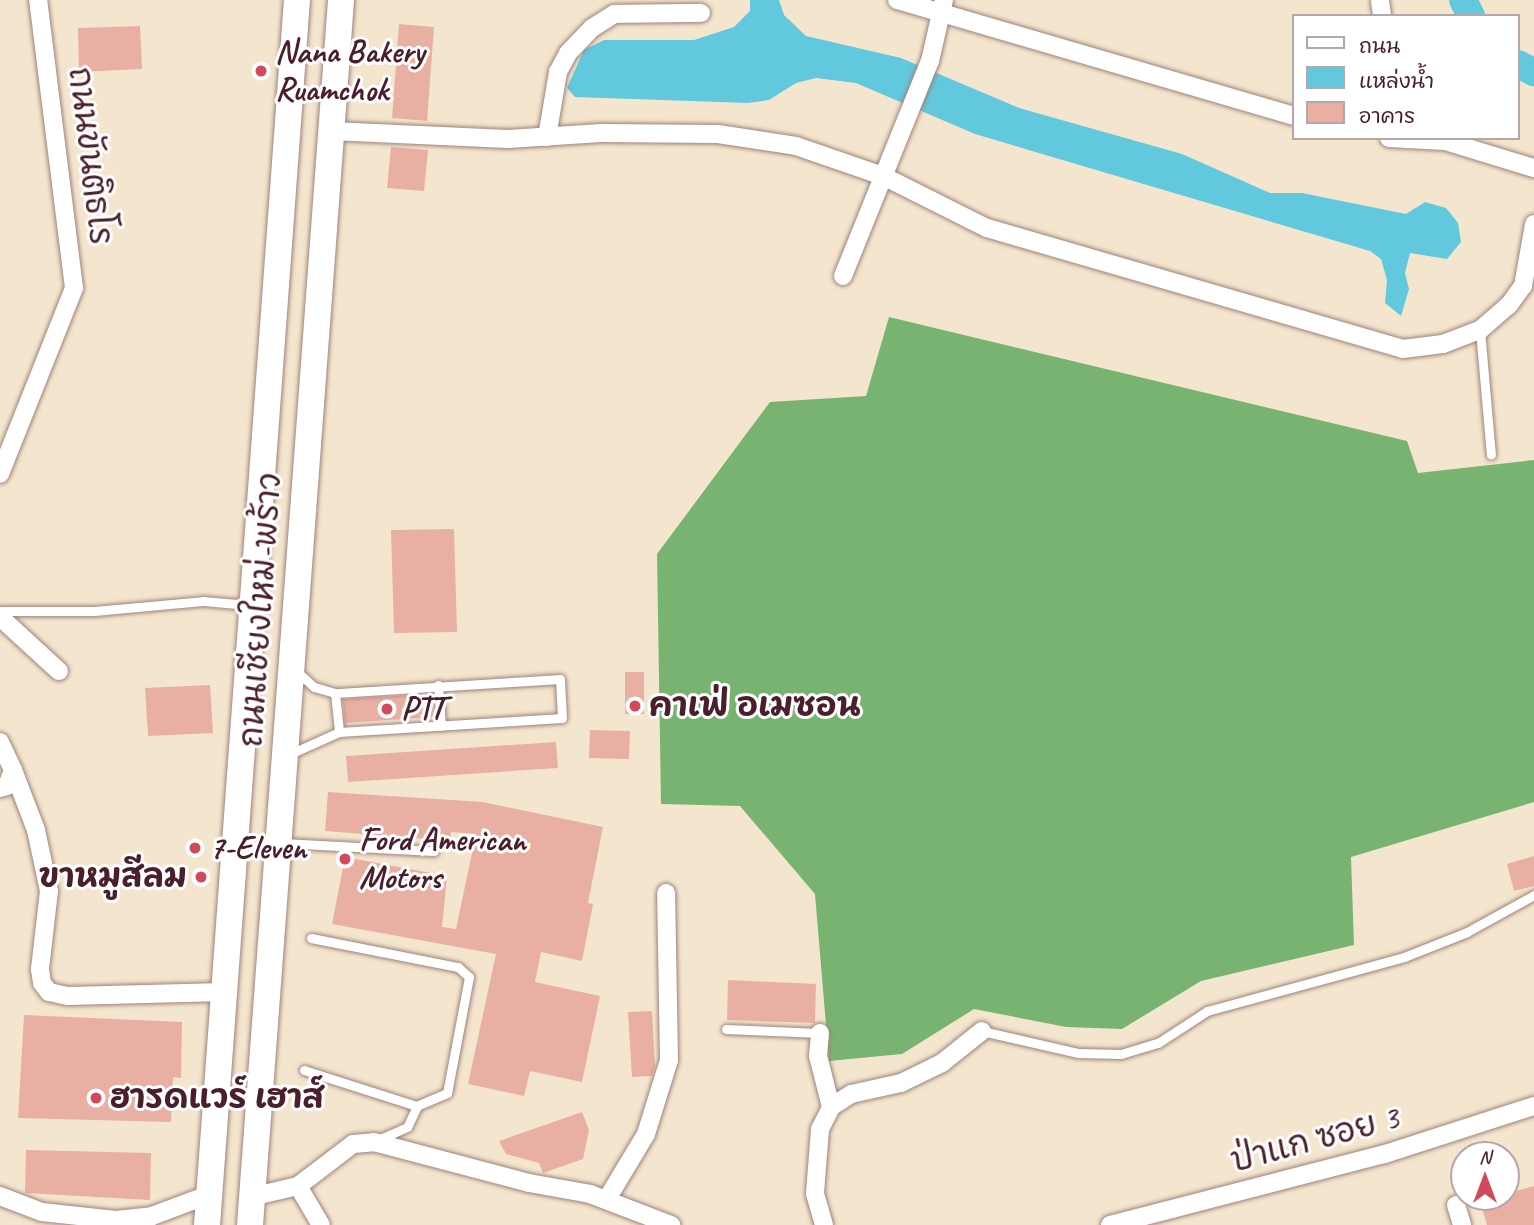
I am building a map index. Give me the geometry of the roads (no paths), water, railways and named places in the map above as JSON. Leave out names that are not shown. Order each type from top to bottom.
[{"type":"main road","name":"ถนนเชียงใหม่-พร้าว","points":[[207,1225],[297,0]]},
{"type":"main road","name":"ถนนเชียงใหม่-พร้าว","points":[[250,1225],[341,0]]},
{"type":"main road","points":[[208,1195],[251,1196]]},
{"type":"street","name":"ถนนขันติธโร","points":[[0,474],[74,288],[38,0]]},
{"type":"street","points":[[897,0],[944,6],[1292,115]]},
{"type":"street","points":[[843,275],[930,61],[944,6]]},
{"type":"street","points":[[547,136],[558,72],[568,53],[593,28],[614,15],[701,13]]},
{"type":"street","points":[[331,131],[508,139],[718,134],[796,146],[883,176],[987,228],[1403,349],[1443,344],[1480,330],[1510,305],[1523,286],[1534,224]]},
{"type":"street","points":[[1420,140],[1445,141],[1534,168]]},
{"type":"street","points":[[0,617],[60,671]]},
{"type":"street","points":[[0,742],[36,830],[49,891],[40,969],[42,983],[49,992],[68,996],[224,992]]},
{"type":"street","points":[[0,788],[6,786],[13,769]]},
{"type":"street","points":[[607,1199],[646,1134],[669,1060],[666,893]]},
{"type":"street","points":[[824,1225],[814,1193],[821,1129],[831,1107],[851,1094],[901,1083],[942,1063],[982,1031]]},
{"type":"street","points":[[820,1033],[818,1056],[831,1107]]},
{"type":"street","name":"ป่าแก ซอย 3","points":[[1110,1225],[1385,1154],[1534,1106]]},
{"type":"street","points":[[251,1196],[298,1186],[353,1144],[374,1142],[607,1199],[671,1225]]},
{"type":"street","points":[[298,1186],[321,1225]]},
{"type":"street","points":[[0,1196],[42,1212],[116,1220],[152,1216],[208,1195]]},
{"type":"lane","points":[[1480,330],[1491,455]]},
{"type":"lane","points":[[0,611],[44,613],[202,601],[252,605]]},
{"type":"lane","points":[[285,757],[339,733],[562,718],[561,679],[335,693],[314,687],[292,668]]},
{"type":"lane","points":[[438,685],[441,726]]},
{"type":"lane","points":[[335,693],[339,733]]},
{"type":"lane","points":[[278,842],[434,851]]},
{"type":"lane","points":[[982,1031],[1078,1053],[1121,1054],[1158,1043],[1207,1011],[1404,957],[1467,932],[1534,895]]},
{"type":"lane","points":[[304,1070],[417,1106],[447,1093],[469,977],[458,967],[311,937]]},
{"type":"lane","points":[[726,1028],[820,1033]]},
{"type":"lane","points":[[374,1142],[407,1127],[417,1106]]},
{"type":"water","points":[[750,0],[779,0],[784,15],[806,36],[901,58],[1019,108],[1182,154],[1270,193],[1302,193],[1406,214],[1425,202],[1446,208],[1458,223],[1461,242],[1447,259],[1410,253],[1405,273],[1409,289],[1401,316],[1385,303],[1387,280],[1381,259],[1370,251],[975,134],[856,83],[816,78],[796,83],[769,100],[748,103],[575,97],[567,88],[584,50],[604,40],[694,40],[734,27],[750,11]]},
{"type":"waterway","points":[[1463,0],[1470,14]]},
{"type":"waterway","points":[[1520,65],[1534,72]]},
{"type":"place","name":"Nana Bakery Ruamchok","points":[[261,71]]},
{"type":"place","name":"คาเฟ่ อเมซอน","points":[[635,706]]},
{"type":"place","name":"PTT","points":[[387,709]]},
{"type":"place","name":"7-Eleven","points":[[195,848]]},
{"type":"place","name":"Ford American Motors","points":[[345,859]]},
{"type":"place","name":"ขาหมูสีลม","points":[[201,877]]},
{"type":"place","name":"ฮารดแวร์ เฮาส์","points":[[96,1098]]}]
